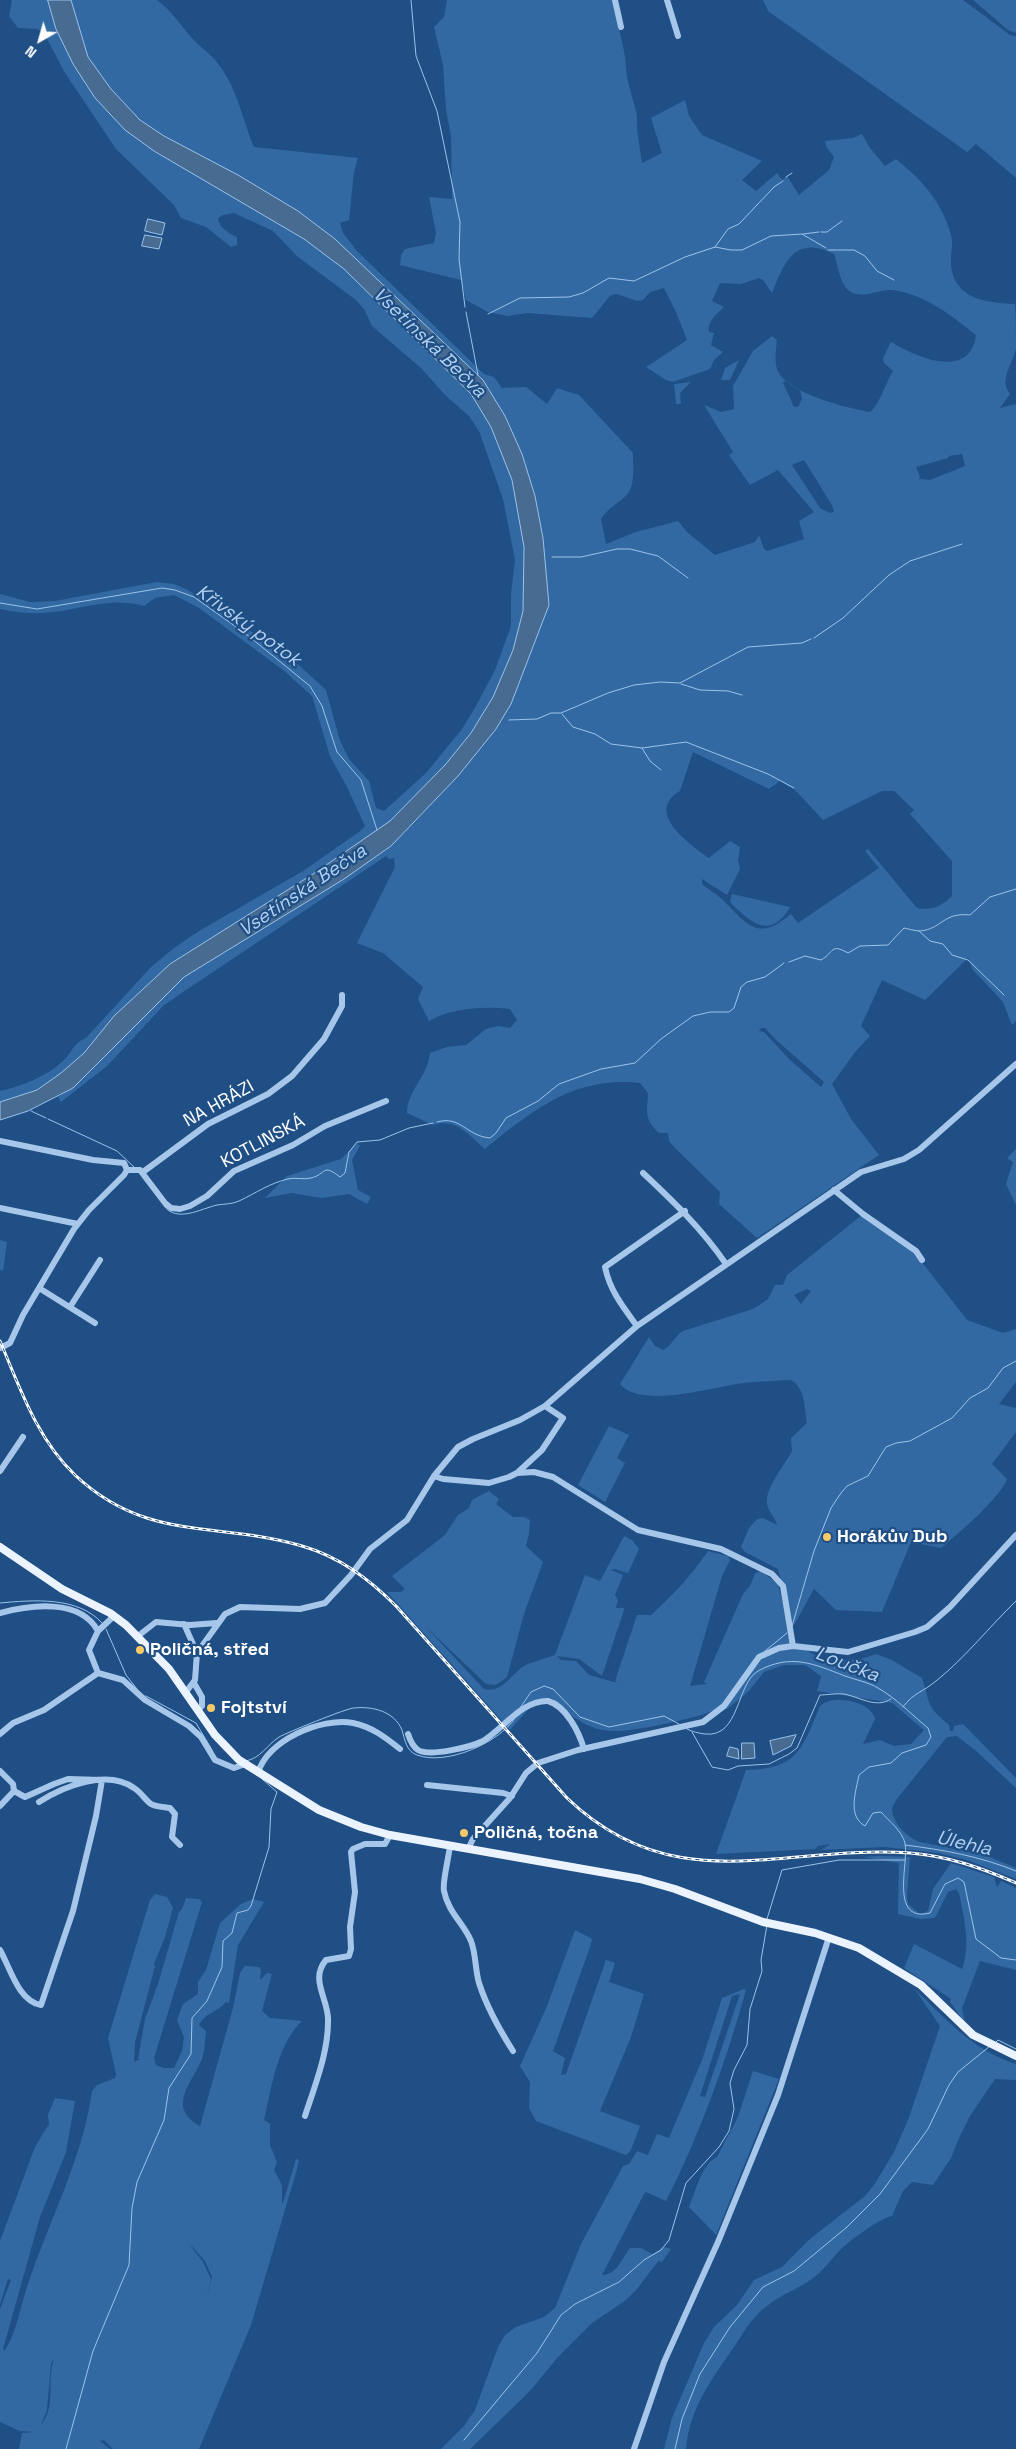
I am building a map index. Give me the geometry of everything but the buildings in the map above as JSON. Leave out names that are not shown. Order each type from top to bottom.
[{"type":"main road","points":[[0,1547],[62,1590],[114,1616],[138,1636],[165,1664],[222,1743],[258,1773],[332,1816],[390,1835],[640,1879],[668,1887],[763,1922],[829,1937],[868,1953],[911,1978],[928,1991],[973,2035],[1016,2056]]},
{"type":"street","points":[[615,0],[621,27]]},
{"type":"street","points":[[667,0],[678,36]]},
{"type":"street","name":"NA HRÁZI","points":[[135,1169],[208,1124],[279,1087],[308,1060],[330,1028],[342,1006],[342,995]]},
{"type":"street","points":[[198,1710],[202,1706],[203,1700],[194,1683],[197,1653],[217,1622],[225,1614],[240,1607],[300,1609],[326,1603],[351,1575],[370,1549],[407,1520],[434,1476],[458,1447],[520,1420],[545,1406],[637,1326],[861,1172],[904,1159],[919,1150],[1016,1064]]},
{"type":"street","name":"KOTLINSKÁ","points":[[135,1169],[165,1203],[171,1208],[180,1209],[190,1206],[207,1196],[234,1171],[293,1145],[324,1126],[386,1101]]},
{"type":"street","points":[[0,1141],[92,1160],[118,1161],[135,1169]]},
{"type":"street","points":[[0,1348],[10,1343],[39,1288],[78,1224],[124,1175],[135,1169]]},
{"type":"street","points":[[643,1173],[685,1211],[706,1235],[726,1264]]},
{"type":"street","points":[[834,1190],[863,1214],[916,1251],[922,1260]]},
{"type":"street","points":[[0,1208],[78,1224]]},
{"type":"street","points":[[637,1326],[614,1296],[609,1285],[605,1267],[685,1211]]},
{"type":"street","points":[[70,1307],[100,1260]]},
{"type":"street","points":[[39,1288],[95,1323]]},
{"type":"street","points":[[434,1476],[443,1479],[489,1483],[502,1480],[517,1473],[542,1450],[563,1418],[545,1406]]},
{"type":"street","points":[[0,1470],[23,1437]]},
{"type":"street","points":[[517,1473],[534,1472],[553,1477],[638,1530],[721,1549],[772,1574],[782,1586],[793,1646]]},
{"type":"street","points":[[468,1849],[473,1839],[512,1796],[526,1773],[538,1762],[584,1749],[696,1725],[710,1719],[724,1706],[759,1657],[779,1648],[793,1646],[848,1652],[926,1627],[950,1607],[1016,1535]]},
{"type":"street","points":[[0,1613],[17,1609],[58,1607],[84,1615],[102,1628]]},
{"type":"street","points":[[98,1673],[89,1650],[102,1628],[114,1616]]},
{"type":"street","points":[[138,1636],[156,1622],[184,1624],[217,1622]]},
{"type":"street","points":[[184,1624],[197,1653]]},
{"type":"street","points":[[0,1734],[13,1724],[44,1710],[98,1673]]},
{"type":"street","points":[[98,1673],[123,1680],[145,1700],[190,1726],[201,1737],[213,1757],[221,1764],[234,1768],[240,1768],[245,1764]]},
{"type":"street","points":[[186,1692],[194,1683]]},
{"type":"street","points":[[408,1734],[414,1747],[423,1752],[469,1746],[484,1740],[525,1709],[548,1701],[562,1710],[577,1731],[584,1749]]},
{"type":"street","points":[[258,1773],[264,1758],[281,1741],[334,1722],[352,1723],[367,1727],[380,1733],[400,1749]]},
{"type":"street","points":[[0,1771],[13,1784],[14,1791],[25,1798],[68,1779],[102,1780]]},
{"type":"street","points":[[38,1802],[64,1788],[102,1780],[112,1779],[122,1782],[134,1787],[152,1804],[170,1808],[174,1814],[172,1837],[180,1846]]},
{"type":"street","points":[[0,1950],[12,1977],[24,1993],[36,2004],[41,2005],[73,1911],[96,1816],[102,1780]]},
{"type":"street","points":[[427,1785],[503,1793],[512,1796]]},
{"type":"street","points":[[0,1806],[14,1791]]},
{"type":"street","points":[[305,2116],[317,2078],[327,2033],[328,2016],[318,1981],[319,1971],[326,1960],[349,1956],[351,1949],[350,1927],[354,1892],[351,1852],[353,1849],[365,1844],[385,1844],[390,1835]]},
{"type":"street","points":[[450,1846],[450,1860],[443,1884],[444,1892],[456,1919],[472,1943],[479,1982],[490,2011],[513,2051]]},
{"type":"street","points":[[634,2449],[664,2362],[718,2242],[775,2104],[829,1937]]},
{"type":"shaded area","points":[[12,0],[48,0],[56,29],[73,64],[95,98],[154,151],[304,239],[344,269],[471,394],[491,427],[512,480],[524,547],[523,611],[513,650],[493,697],[471,733],[445,765],[390,821],[313,874],[170,964],[114,1016],[84,1053],[61,1073],[37,1090],[0,1102],[0,1091],[34,1080],[58,1066],[151,967],[174,948],[199,931],[303,871],[365,826],[330,756],[312,696],[283,670],[199,608],[174,595],[155,598],[144,606],[130,603],[105,603],[56,612],[27,613],[0,609],[0,594],[30,602],[55,601],[157,582],[174,584],[188,590],[290,657],[326,690],[340,741],[349,759],[369,781],[376,808],[384,811],[426,773],[462,729],[495,670],[511,626],[511,593],[515,560],[503,499],[479,431],[469,416],[445,395],[421,368],[372,326],[364,309],[356,300],[298,257],[273,231],[234,213],[223,215],[218,218],[220,225],[227,232],[237,237],[237,245],[231,247],[206,227],[181,218],[174,205],[116,149],[65,73],[44,33],[37,29],[18,28],[9,16]]},
{"type":"shaded area","points":[[71,0],[157,0],[171,12],[190,36],[212,57],[229,80],[254,147],[358,158],[354,172],[349,220],[340,223],[343,233],[357,251],[484,374],[494,377],[502,388],[526,387],[547,404],[557,388],[579,395],[633,453],[631,488],[623,499],[607,511],[601,519],[606,544],[636,532],[678,521],[687,532],[715,555],[755,542],[759,535],[764,549],[767,551],[804,539],[799,521],[814,512],[778,470],[750,485],[729,455],[733,452],[704,405],[721,412],[734,409],[733,386],[753,351],[772,336],[777,340],[776,367],[786,381],[783,382],[793,406],[798,407],[802,399],[800,390],[835,404],[870,412],[876,405],[893,371],[884,363],[883,358],[891,342],[927,359],[953,361],[964,358],[972,349],[976,335],[937,307],[916,296],[892,290],[866,294],[851,292],[844,285],[834,254],[821,249],[810,248],[793,254],[782,271],[772,293],[763,280],[759,278],[741,284],[720,283],[712,301],[724,307],[713,318],[709,332],[714,333],[711,345],[723,352],[714,360],[710,369],[673,382],[666,380],[646,367],[687,340],[664,288],[650,292],[643,300],[637,301],[616,294],[610,296],[592,318],[527,313],[507,316],[488,312],[466,300],[461,280],[400,265],[401,255],[405,249],[434,243],[436,233],[429,197],[452,199],[451,136],[446,110],[443,65],[434,27],[444,17],[447,0],[613,0],[625,56],[627,78],[637,115],[637,130],[642,163],[662,153],[651,118],[685,100],[689,116],[702,135],[762,161],[742,180],[756,191],[777,173],[782,180],[787,176],[799,195],[829,170],[834,157],[827,148],[825,141],[853,138],[862,134],[870,148],[885,166],[896,159],[930,192],[942,212],[951,235],[951,265],[953,276],[958,285],[965,292],[983,300],[1015,304],[1016,348],[1006,377],[1007,389],[1010,394],[1000,408],[1016,404],[1016,1021],[1012,1025],[1003,1002],[973,970],[968,958],[925,1000],[882,980],[861,1026],[870,1036],[855,1052],[832,1084],[851,1119],[879,1155],[757,1238],[719,1204],[720,1192],[674,1147],[669,1141],[668,1133],[659,1133],[654,1128],[647,1111],[648,1093],[640,1083],[616,1082],[595,1085],[556,1099],[520,1121],[485,1149],[467,1133],[455,1126],[441,1123],[433,1125],[407,1113],[411,1097],[425,1070],[430,1053],[447,1047],[466,1045],[486,1029],[498,1026],[510,1028],[517,1020],[510,1009],[489,1008],[447,1013],[429,1021],[418,999],[423,987],[383,953],[357,943],[395,867],[394,858],[389,859],[386,856],[164,1005],[107,1066],[61,1102],[58,1097],[81,1081],[154,1005],[184,977],[344,879],[391,846],[458,776],[496,729],[511,704],[549,605],[543,538],[535,496],[522,454],[505,416],[483,380],[335,239],[298,211],[238,175],[164,136],[140,120],[111,89],[88,57]],"holes":[[[962,454],[965,466],[930,480],[919,479],[916,467],[948,458],[949,456]],[[804,460],[832,505],[834,512],[830,513],[820,508],[792,465]],[[693,752],[769,789],[780,781],[795,790],[823,820],[882,791],[894,791],[914,810],[910,814],[952,861],[952,896],[936,907],[927,909],[917,908],[868,849],[865,851],[879,868],[798,923],[791,914],[771,927],[762,929],[748,924],[722,899],[702,884],[702,879],[727,895],[740,869],[738,861],[740,847],[730,841],[709,858],[691,845],[668,818],[667,808],[670,799],[680,791]],[[761,1028],[765,1028],[824,1082],[821,1087],[789,1059],[764,1032],[759,1031]]]},
{"type":"shaded area","points":[[763,0],[963,0],[1010,35],[1016,36],[1016,178],[976,144],[967,152],[768,11]]},
{"type":"shaded area","points":[[973,0],[1016,0],[1016,33],[1008,30]]},
{"type":"shaded area","points":[[739,360],[730,380],[721,380],[725,368]]},
{"type":"shaded area","points":[[691,382],[680,393],[681,404],[676,404],[674,384]]},
{"type":"shaded area","points":[[732,894],[790,907],[783,917],[775,923],[768,926],[760,925],[745,916],[730,902]]},
{"type":"shaded area","points":[[357,1143],[360,1146],[352,1160],[358,1190],[371,1197],[367,1204],[349,1194],[322,1198],[291,1193],[265,1198],[287,1176],[341,1159]]},
{"type":"shaded area","points":[[1016,1149],[1016,1205],[1006,1184],[1013,1162],[1007,1158]]},
{"type":"shaded area","points":[[862,1215],[869,1222],[914,1252],[967,1320],[1003,1333],[1016,1329],[1016,1382],[999,1404],[1016,1408],[1016,1432],[992,1464],[1007,1479],[1003,1487],[978,1515],[941,1548],[911,1542],[882,1612],[836,1610],[814,1589],[793,1627],[778,1569],[745,1552],[741,1547],[749,1528],[757,1519],[763,1518],[777,1525],[768,1507],[767,1497],[772,1483],[792,1451],[791,1438],[807,1423],[804,1399],[799,1388],[791,1380],[762,1381],[661,1396],[630,1392],[620,1384],[649,1337],[655,1346],[663,1350],[683,1331],[753,1309],[768,1299],[775,1285],[783,1285],[787,1275]],"holes":[[[807,1289],[811,1291],[801,1304],[794,1295]]]},
{"type":"shaded area","points":[[0,1240],[7,1242],[3,1271],[0,1270]]},
{"type":"shaded area","points":[[609,1426],[629,1435],[617,1458],[625,1463],[605,1502],[578,1485]]},
{"type":"shaded area","points":[[489,1491],[499,1499],[496,1504],[513,1517],[524,1517],[530,1520],[526,1546],[543,1562],[524,1614],[507,1677],[496,1685],[486,1684],[425,1626],[484,1689],[491,1690],[502,1686],[526,1665],[555,1655],[585,1575],[600,1581],[624,1536],[632,1540],[639,1549],[628,1573],[614,1569],[611,1570],[623,1575],[615,1595],[618,1600],[616,1608],[624,1608],[624,1610],[602,1676],[579,1659],[557,1656],[561,1660],[576,1661],[589,1675],[614,1682],[618,1682],[615,1681],[637,1615],[651,1615],[681,1585],[708,1551],[728,1556],[730,1560],[722,1576],[690,1686],[707,1684],[704,1682],[743,1594],[750,1586],[755,1573],[761,1571],[778,1584],[793,1642],[825,1661],[861,1659],[876,1654],[892,1660],[922,1678],[932,1708],[949,1725],[950,1731],[953,1731],[954,1726],[963,1724],[1016,1778],[1016,1788],[957,1736],[947,1737],[896,1800],[892,1808],[897,1824],[915,1840],[985,1855],[1016,1868],[1016,1879],[967,1860],[938,1853],[885,1847],[821,1850],[830,1844],[818,1846],[815,1849],[716,1854],[746,1770],[777,1766],[788,1761],[802,1745],[820,1706],[826,1702],[833,1700],[851,1701],[867,1708],[872,1713],[875,1719],[863,1744],[880,1740],[894,1746],[911,1744],[924,1730],[892,1703],[817,1691],[821,1676],[805,1665],[784,1665],[764,1672],[748,1692],[727,1709],[722,1706],[702,1715],[669,1723],[622,1731],[604,1730],[581,1722],[554,1702],[533,1704],[510,1730],[387,1592],[401,1592],[405,1589],[392,1576],[445,1535],[458,1515],[469,1508],[472,1500]]},
{"type":"shaded area","points":[[863,1857],[910,1857],[908,1904],[920,1914],[928,1911],[933,1889],[951,1863],[994,1877],[997,1887],[1001,1881],[1016,1888],[1016,1970],[980,1961],[962,2008],[965,2023],[950,2002],[951,1999],[904,1968],[914,1944],[962,1969],[965,1960],[966,1941],[965,1922],[959,1893],[956,1889],[948,1892],[935,1918],[920,1919],[898,1914],[899,1863]]},
{"type":"shaded area","points":[[155,1894],[167,1897],[173,1908],[165,1937],[154,1964],[135,2042],[134,2062],[141,2059],[138,2059],[145,2019],[158,1984],[179,1912],[186,1898],[199,1899],[202,1902],[154,2058],[156,2065],[164,2068],[174,2068],[182,2051],[184,2037],[177,2020],[183,2004],[198,1994],[198,1982],[206,1970],[220,1923],[241,1904],[253,1899],[264,1902],[238,1945],[229,2003],[226,2002],[208,2015],[199,2025],[206,2031],[204,2052],[184,2094],[183,2103],[190,2119],[200,2126],[233,2008],[240,1973],[245,1966],[259,1967],[261,1970],[260,1980],[267,1973],[272,1974],[262,2011],[270,2018],[302,2021],[281,2054],[264,2120],[270,2124],[270,2145],[277,2162],[274,2170],[282,2185],[282,2203],[296,2159],[299,2160],[297,2169],[251,2325],[199,2449],[113,2449],[104,2440],[100,2441],[110,2449],[19,2449],[22,2433],[35,2432],[20,2431],[0,2422],[0,2309],[11,2280],[8,2279],[0,2304],[0,2241],[35,2147],[49,2124],[48,2115],[55,2098],[75,2101],[66,2152],[40,2217],[4,2351],[15,2330],[35,2263],[73,2166],[81,2141],[92,2091],[97,2085],[115,2078],[116,2074],[108,2038],[150,1900]],"holes":[[[187,2241],[205,2261],[212,2277],[206,2300],[211,2279],[203,2262]],[[54,2359],[49,2410],[41,2425],[47,2410],[51,2363]]]},
{"type":"shaded area","points":[[575,1930],[592,1939],[553,2051],[565,2058],[561,2075],[566,2074],[606,1960],[615,1963],[609,1982],[644,1994],[631,2037],[600,2111],[640,2126],[631,2150],[626,2155],[536,2121],[529,2108],[530,2082],[520,2066],[547,2006]]},
{"type":"shaded area","points":[[914,1988],[948,2022],[973,2042],[987,2051],[1016,2064],[1016,2080],[995,2079],[970,2116],[951,2158],[933,2185],[912,2182],[903,2191],[892,2216],[858,2235],[841,2249],[812,2279],[779,2297],[756,2315],[703,2395],[692,2421],[686,2449],[664,2449],[672,2418],[704,2343],[714,2327],[737,2305],[754,2280],[782,2267],[810,2239],[865,2196],[894,2152],[908,2120],[940,2026]]},
{"type":"shaded area","points":[[744,1989],[746,1990],[721,2071],[690,2150],[666,2201],[646,2192],[644,2194],[602,2275],[612,2272],[630,2248],[641,2248],[652,2254],[664,2247],[671,2249],[662,2262],[659,2261],[656,2264],[626,2300],[592,2323],[558,2357],[530,2391],[470,2449],[441,2449],[464,2426],[475,2410],[498,2347],[505,2335],[516,2327],[544,2317],[555,2308],[581,2244],[623,2166],[629,2164],[637,2151],[648,2155],[657,2134],[669,2138],[702,2060],[722,1998]],"holes":[[[740,1994],[705,2097],[700,2096],[732,1996]]]},
{"type":"shaded area","points":[[753,2071],[779,2079],[716,2235],[689,2207],[703,2172],[707,2165],[717,2157],[738,2117]]},
{"type":"water","name":"Vsetínská Bečva","points":[[48,0],[71,0],[88,57],[111,89],[140,120],[164,136],[238,175],[298,211],[335,239],[483,380],[505,416],[522,454],[535,496],[543,538],[549,605],[511,704],[496,729],[458,776],[391,846],[344,879],[184,977],[73,1088],[28,1111],[0,1120],[0,1102],[37,1090],[61,1073],[84,1053],[114,1016],[170,964],[313,874],[390,821],[445,765],[471,733],[493,697],[513,650],[523,611],[524,547],[512,480],[491,427],[471,394],[344,269],[304,239],[154,151],[125,130],[95,98],[73,64],[56,29]]},
{"type":"water","points":[[148,219],[165,223],[162,235],[145,231]]},
{"type":"water","points":[[145,235],[162,238],[159,249],[142,246]]},
{"type":"water","points":[[796,1735],[791,1746],[773,1755],[770,1741]]},
{"type":"water","points":[[742,1743],[754,1743],[755,1758],[742,1759]]},
{"type":"water","points":[[730,1747],[738,1749],[739,1759],[727,1756]]},
{"type":"waterway","points":[[411,0],[416,56],[437,111],[460,222],[459,259],[465,307]]},
{"type":"waterway","points":[[786,177],[792,173]]},
{"type":"waterway","points":[[715,247],[728,229],[739,224],[774,187],[783,181]]},
{"type":"waterway","points":[[821,232],[827,232],[842,221]]},
{"type":"waterway","points":[[803,234],[819,232]]},
{"type":"waterway","points":[[488,314],[520,298],[569,297],[583,293],[609,278],[634,281],[685,257],[715,247],[742,250],[771,236],[802,234],[826,248]]},
{"type":"waterway","points":[[828,250],[854,250],[865,256],[877,271],[894,280]]},
{"type":"waterway","name":"Vsetínská Bečva","points":[[466,312],[478,375]]},
{"type":"waterway","points":[[814,638],[843,618],[889,575],[910,561],[962,544]]},
{"type":"waterway","points":[[552,557],[581,557],[617,549],[630,549],[658,556],[688,578]]},
{"type":"waterway","name":"Křivský potok","points":[[0,603],[37,609],[162,588],[175,590],[194,597],[246,634],[310,686],[322,706],[337,752],[361,780],[377,830]]},
{"type":"waterway","points":[[509,720],[537,719],[551,713],[561,713],[608,693],[634,685],[660,682],[680,683],[748,647],[802,643],[811,639]]},
{"type":"waterway","points":[[681,684],[700,690],[728,691],[742,695]]},
{"type":"waterway","points":[[562,714],[573,727],[595,734],[611,744],[642,748],[686,742],[768,774],[794,788]]},
{"type":"waterway","points":[[642,748],[650,761],[661,770]]},
{"type":"waterway","points":[[789,962],[805,956],[821,960],[835,949],[848,953],[860,946],[888,945],[904,928],[918,931],[927,930],[948,918],[970,915],[990,897],[1016,889]]},
{"type":"waterway","points":[[919,931],[930,941],[943,944],[952,955],[968,960],[1004,995]]},
{"type":"waterway","points":[[437,1122],[452,1121],[475,1134],[490,1138],[496,1133],[506,1118],[538,1101],[559,1084],[601,1069],[635,1063],[661,1039],[693,1016],[710,1012],[729,1012],[734,1008],[741,987],[747,982],[765,977],[784,963]]},
{"type":"waterway","points":[[31,1111],[46,1118]]},
{"type":"waterway","points":[[48,1119],[117,1151],[134,1167]]},
{"type":"waterway","points":[[164,1206],[175,1214],[189,1213],[217,1205],[237,1202],[288,1179],[311,1178],[327,1170],[340,1177],[345,1173],[349,1152],[357,1142],[380,1140],[409,1128],[433,1123]]},
{"type":"waterway","points":[[792,1626],[814,1551],[831,1508],[841,1493],[847,1486],[868,1476],[886,1447],[910,1441],[952,1418],[970,1398],[988,1388],[1003,1368],[1016,1361]]},
{"type":"waterway","name":"Loučka","points":[[0,1603],[40,1601],[68,1604],[92,1614],[102,1623]]},
{"type":"waterway","points":[[903,1707],[914,1696],[947,1672],[1016,1601]]},
{"type":"waterway","name":"Loučka","points":[[106,1629],[126,1675],[137,1689]]},
{"type":"waterway","points":[[765,1651],[787,1633]]},
{"type":"waterway","name":"Loučka","points":[[687,1729],[705,1734],[716,1733],[725,1728],[751,1678],[758,1671],[781,1662],[813,1664],[870,1684],[885,1692],[928,1728],[931,1737],[926,1745],[902,1753],[891,1763],[869,1767],[859,1775],[854,1803],[856,1816],[859,1822],[865,1826],[873,1813],[881,1812],[901,1834],[906,1852],[905,1901],[909,1909],[917,1914],[930,1913],[945,1884],[958,1878],[964,1882],[976,1939],[1001,1958],[1016,1960]]},
{"type":"waterway","name":"Loučka","points":[[520,1708],[531,1692],[544,1686],[553,1689],[580,1717],[609,1727],[664,1716],[679,1724]]},
{"type":"waterway","points":[[692,1732],[712,1767],[728,1770],[738,1766],[769,1764],[797,1748],[820,1695],[844,1694],[874,1703],[885,1702],[891,1699]]},
{"type":"waterway","name":"Loučka","points":[[146,1696],[196,1723],[212,1750]]},
{"type":"waterway","name":"Loučka","points":[[246,1761],[256,1757],[279,1737],[329,1716],[354,1708],[375,1709],[388,1714],[394,1718],[402,1730],[406,1745],[410,1751],[429,1758],[457,1755],[485,1744],[497,1736],[515,1718]]},
{"type":"waterway","points":[[66,2449],[93,2351],[129,2265],[132,2208],[137,2182],[164,2120],[169,2088],[191,2054],[192,2018],[207,2001],[222,1967],[223,1941],[232,1933],[237,1913],[248,1910],[251,1906],[269,1847],[271,1809],[277,1792],[262,1779]]},
{"type":"waterway","name":"Úlehla","points":[[905,1845],[961,1854],[989,1861],[1016,1871]]},
{"type":"waterway","points":[[767,1919],[782,1870],[839,1860],[905,1860]]},
{"type":"waterway","points":[[464,2440],[537,2353],[561,2315],[575,2304],[619,2282],[644,2260],[661,2250],[669,2240],[686,2183],[719,2147],[729,2131],[734,2109],[730,2083],[734,2070],[747,2045],[750,2009],[762,1971],[761,1960],[767,1925]]},
{"type":"waterway","points":[[996,2042],[998,2040],[1016,2049]]},
{"type":"waterway","points":[[675,2449],[682,2419],[700,2374],[730,2327],[763,2287],[794,2271],[847,2227],[880,2194],[928,2129],[949,2085],[958,2072],[990,2046]]},
{"type":"railway","points":[[0,1341],[22,1395],[50,1445],[75,1475],[102,1497],[129,1511],[156,1521],[184,1527],[271,1539],[302,1546],[329,1556],[353,1570],[396,1606],[567,1798],[608,1830],[649,1849],[690,1859],[731,1861],[863,1852],[910,1853],[938,1857],[964,1864],[1016,1883]]},
{"type":"place","name":"Horákův Dub","points":[[827,1537]]},
{"type":"place","name":"Poličná, střed","points":[[140,1650]]},
{"type":"place","name":"Fojtství","points":[[211,1708]]},
{"type":"place","name":"Poličná, točna","points":[[464,1833]]}]
